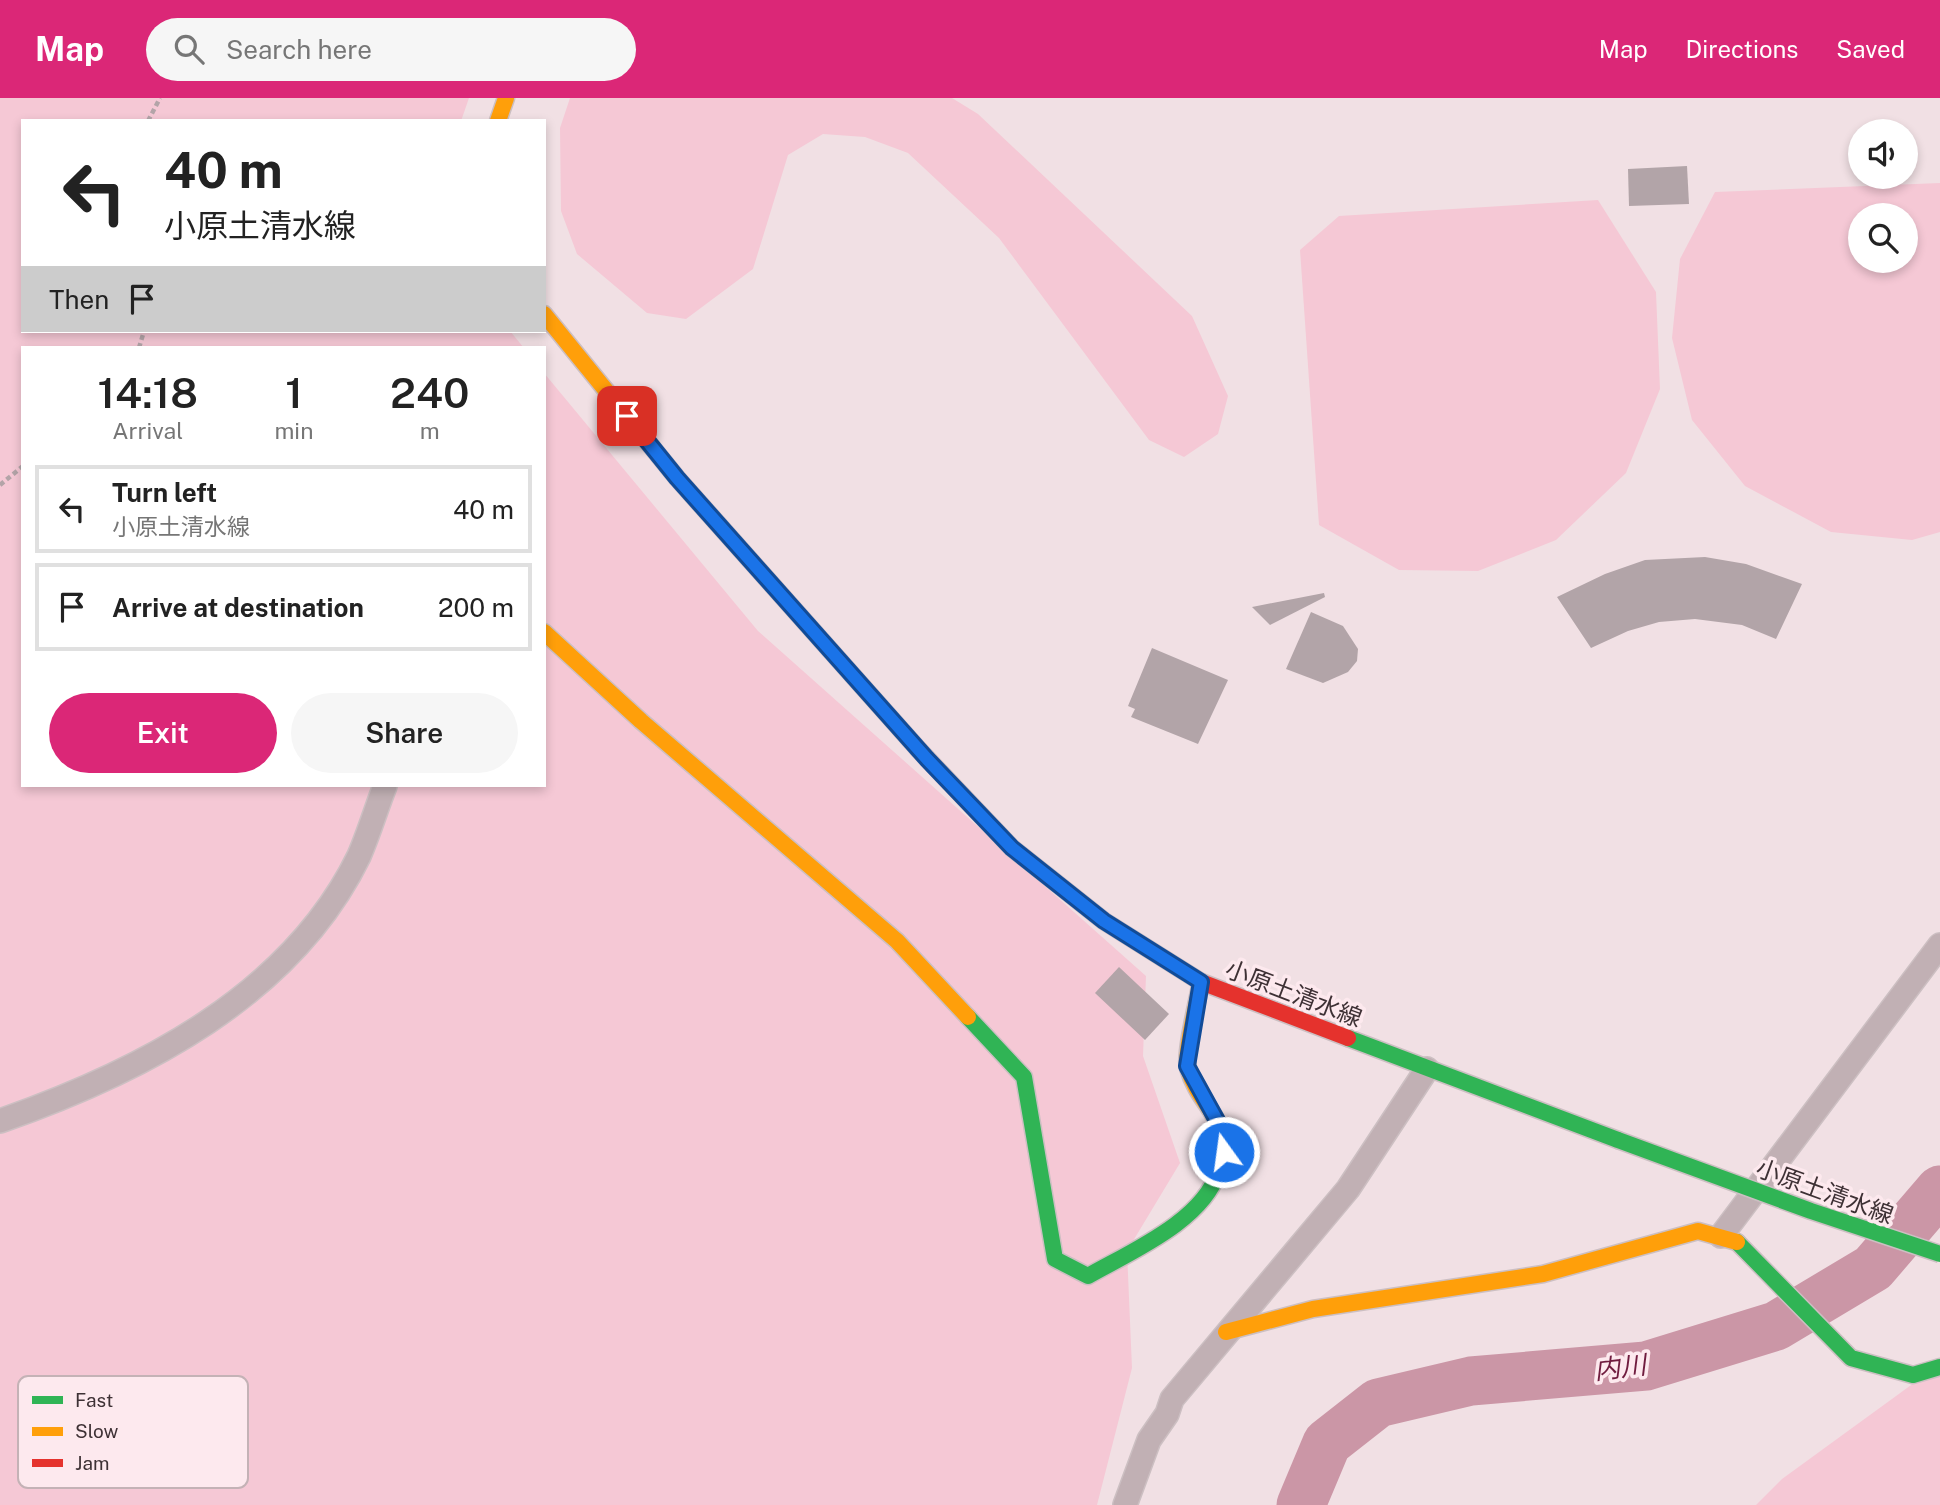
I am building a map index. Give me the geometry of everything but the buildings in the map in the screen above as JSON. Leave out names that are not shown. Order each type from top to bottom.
[{"type":"street","points":[[499,119],[506,98]]},
{"type":"street","name":"小原土清水線","points":[[546,316],[677,478],[927,759],[1012,848],[1104,921],[1201,982],[1618,1140],[1864,1230],[1940,1254]]},
{"type":"street","points":[[546,634],[641,720],[897,941],[1024,1077],[1055,1259],[1077,1273],[1088,1276],[1113,1264],[1168,1230],[1212,1191],[1224,1152],[1220,1126],[1187,1066],[1201,982]]},
{"type":"street","points":[[0,1121],[70,1096],[160,1052],[264,982],[319,920],[358,856],[385,787]]},
{"type":"street","points":[[1721,1236],[1940,945]]},
{"type":"street","points":[[1125,1505],[1149,1440],[1167,1414],[1172,1399],[1348,1189],[1427,1069]]},
{"type":"street","points":[[1226,1332],[1313,1309],[1543,1274],[1698,1231],[1733,1240],[1746,1249],[1851,1358],[1913,1374],[1940,1367]]},
{"type":"path","points":[[149,119],[160,98]]},
{"type":"path","points":[[0,485],[21,468]]},
{"type":"shaded area","points":[[0,98],[469,98],[462,119],[21,119],[21,333],[512,333],[522,346],[21,346],[21,787],[546,787],[546,375],[758,631],[1146,976],[1143,1056],[1180,1163],[1127,1251],[1132,1368],[1097,1505],[0,1505]]},
{"type":"shaded area","points":[[570,98],[952,98],[978,114],[1192,316],[1228,396],[1218,434],[1184,457],[1149,440],[999,238],[908,153],[865,137],[823,134],[788,155],[753,269],[686,319],[647,313],[577,254],[561,211],[560,128]]},
{"type":"shaded area","points":[[1940,183],[1940,532],[1912,540],[1831,532],[1745,486],[1692,420],[1672,338],[1680,259],[1715,192],[1848,187],[1848,189],[1918,189],[1918,184]]},
{"type":"shaded area","points":[[1598,200],[1656,292],[1660,389],[1626,473],[1556,540],[1478,571],[1399,570],[1319,525],[1300,250],[1339,216]]},
{"type":"shaded area","points":[[1940,1364],[1940,1505],[1756,1505],[1782,1479]]},
{"type":"waterway","name":"内川","points":[[1301,1505],[1327,1443],[1378,1403],[1471,1381],[1646,1366],[1776,1326],[1873,1268],[1940,1190]]},
{"type":"traffic: fast","points":[[968,1017],[1024,1077],[1055,1259],[1088,1276],[1144,1245],[1181,1220],[1210,1190],[1218,1172]]},
{"type":"traffic: fast","points":[[1348,1038],[1618,1140]]},
{"type":"traffic: fast","points":[[1618,1140],[1811,1211],[1940,1254]]},
{"type":"traffic: fast","points":[[1737,1242],[1851,1358],[1913,1375],[1940,1367]]},
{"type":"traffic: slow","points":[[499,119],[506,98]]},
{"type":"traffic: slow","points":[[546,316],[677,478],[919,750]]},
{"type":"traffic: slow","points":[[546,634],[641,721],[897,941],[968,1017]]},
{"type":"traffic: slow","points":[[1201,982],[1187,1062],[1193,1083],[1219,1126],[1222,1154],[1218,1172]]},
{"type":"traffic: slow","points":[[1226,1332],[1313,1309],[1543,1274],[1698,1231],[1737,1242]]},
{"type":"traffic: jam","points":[[919,750],[1012,848],[1104,921],[1201,982],[1348,1038]]},
{"type":"route","points":[[627,416],[677,478],[927,759],[1012,848],[1104,921],[1201,982],[1187,1066],[1220,1126],[1224,1152]]}]
